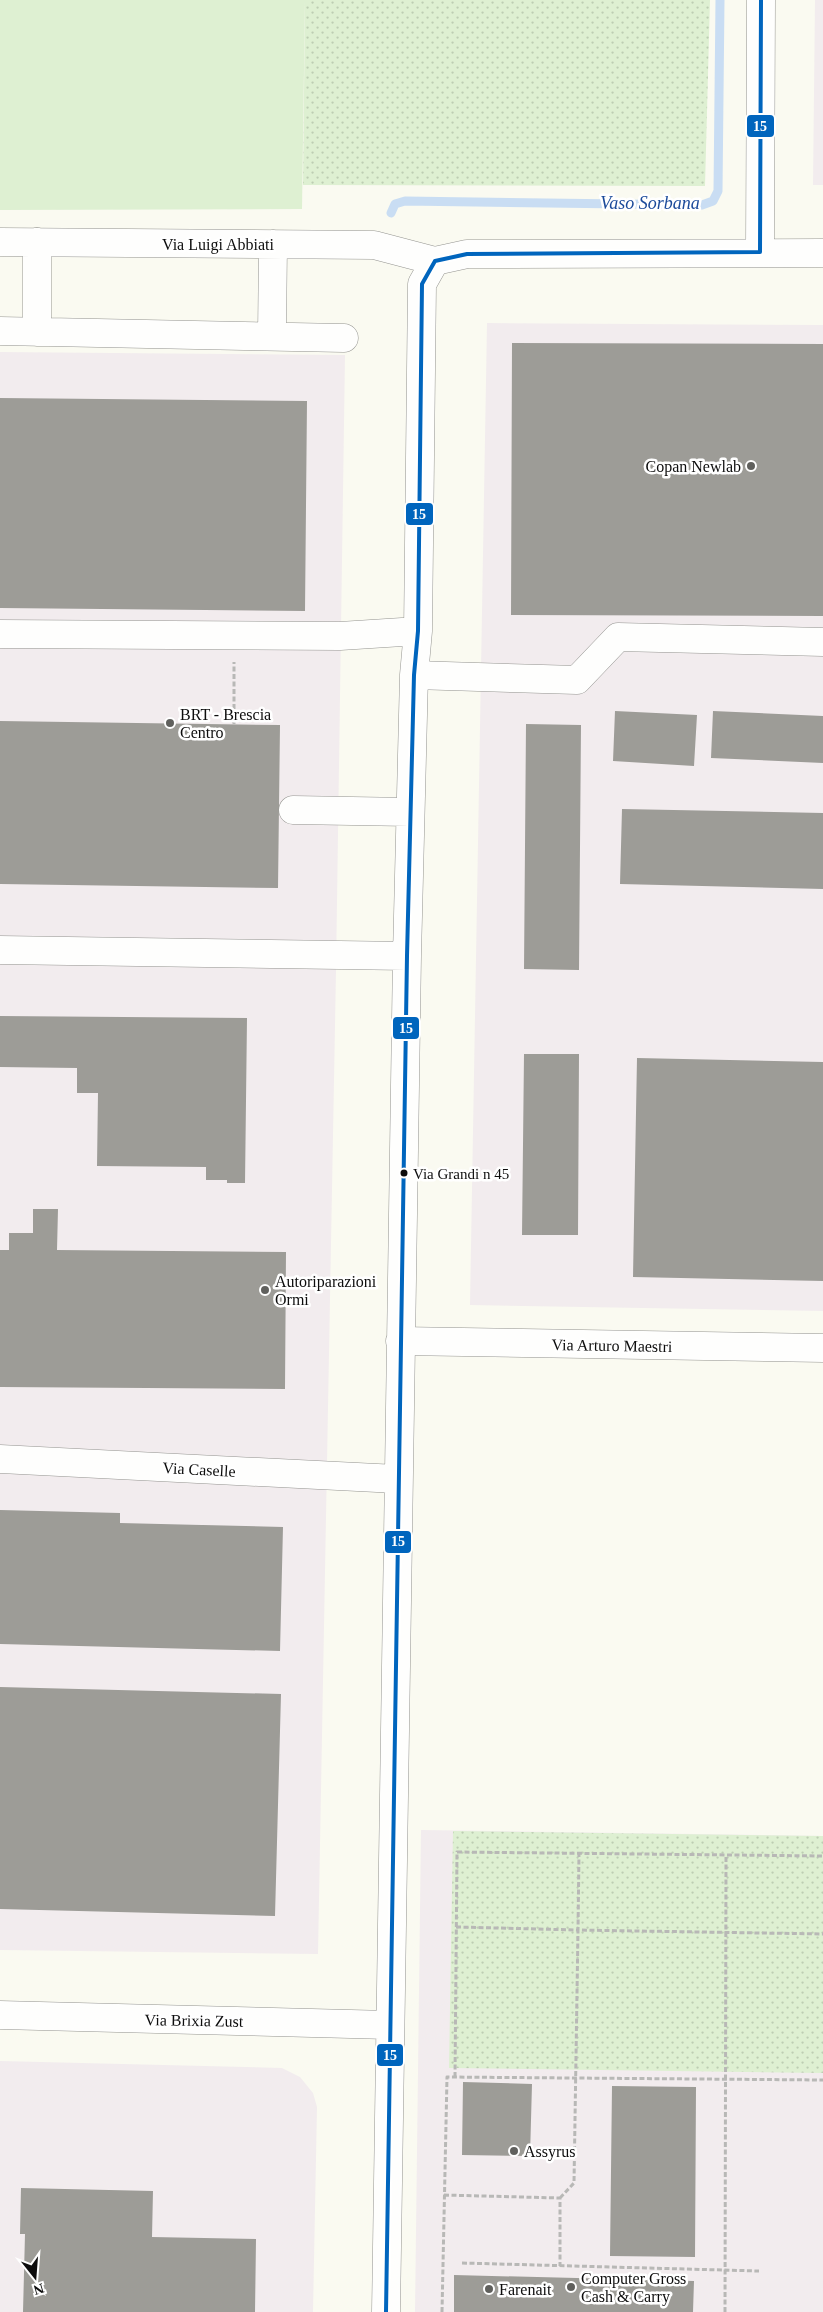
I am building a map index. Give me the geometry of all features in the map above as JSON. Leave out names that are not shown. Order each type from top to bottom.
[{"type":"street","points":[[760,252],[761,0]]},
{"type":"street","name":"Via Luigi Abbiati","points":[[0,242],[374,245],[435,261]]},
{"type":"street","points":[[37,242],[37,332]]},
{"type":"street","points":[[272,336],[273,244]]},
{"type":"street","points":[[386,2312],[397,1479],[410,812],[414,675],[418,631],[422,284],[435,261],[467,254],[823,253]]},
{"type":"street","points":[[0,331],[344,338]]},
{"type":"street","points":[[0,634],[340,636],[418,631]]},
{"type":"street","points":[[414,675],[576,680],[618,638],[823,642]]},
{"type":"street","points":[[293,810],[410,812]]},
{"type":"street","points":[[0,950],[407,956]]},
{"type":"street","name":"Via Arturo Maestri","points":[[400,1341],[823,1348]]},
{"type":"street","name":"Via Caselle","points":[[0,1459],[397,1479]]},
{"type":"street","name":"Via Brixia Zust","points":[[0,2015],[389,2025]]},
{"type":"path","points":[[234,724],[235,635]]},
{"type":"path","points":[[455,2076],[457,1852],[823,1856]]},
{"type":"path","points":[[560,2266],[560,2198],[574,2183],[579,1854]]},
{"type":"path","points":[[725,2312],[726,1855]]},
{"type":"path","points":[[456,1927],[823,1934]]},
{"type":"path","points":[[442,2312],[446,2077],[823,2080]]},
{"type":"path","points":[[444,2195],[560,2198]]},
{"type":"path","points":[[462,2263],[759,2271]]},
{"type":"shaded area","points":[[815,0],[823,0],[823,185],[813,185]]},
{"type":"shaded area","points":[[487,323],[823,325],[823,1311],[470,1305]]},
{"type":"shaded area","points":[[0,352],[345,355],[318,1954],[0,1950]]},
{"type":"shaded area","points":[[421,1830],[823,1836],[823,2312],[415,2312]]},
{"type":"shaded area","points":[[0,2061],[282,2068],[300,2077],[313,2093],[317,2107],[313,2312],[0,2312]]},
{"type":"green space","points":[[0,0],[305,0],[302,209],[0,210]]},
{"type":"green space","points":[[305,0],[710,0],[705,186],[303,185]]},
{"type":"green space","points":[[453,1831],[823,1836],[823,2073],[449,2068]]},
{"type":"building","points":[[512,343],[823,344],[823,616],[511,615]]},
{"type":"building","points":[[0,398],[307,401],[305,611],[0,608]]},
{"type":"building","points":[[615,711],[697,715],[694,766],[613,761]]},
{"type":"building","points":[[713,711],[823,716],[823,763],[711,758]]},
{"type":"building","points":[[0,721],[280,725],[278,888],[0,884]]},
{"type":"building","points":[[526,724],[581,725],[579,970],[524,969]]},
{"type":"building","points":[[622,809],[823,813],[823,889],[620,884]]},
{"type":"building","points":[[0,1016],[247,1018],[245,1183],[227,1183],[227,1180],[206,1180],[206,1167],[97,1166],[98,1093],[77,1093],[77,1068],[0,1067]]},
{"type":"building","points":[[524,1054],[579,1054],[578,1235],[522,1235]]},
{"type":"building","points":[[637,1058],[823,1062],[823,1281],[633,1277]]},
{"type":"building","points":[[33,1209],[58,1209],[57,1250],[286,1252],[285,1389],[0,1387],[0,1250],[9,1250],[9,1233],[33,1233]]},
{"type":"building","points":[[0,1510],[120,1513],[120,1523],[283,1527],[280,1651],[0,1644]]},
{"type":"building","points":[[0,1687],[281,1694],[275,1916],[0,1909]]},
{"type":"building","points":[[463,2082],[532,2084],[530,2156],[462,2155]]},
{"type":"building","points":[[612,2086],[696,2087],[695,2257],[610,2256]]},
{"type":"building","points":[[21,2188],[153,2191],[152,2237],[256,2239],[255,2312],[23,2312],[25,2234],[20,2234]]},
{"type":"building","points":[[454,2275],[694,2281],[693,2312],[454,2312]]},
{"type":"waterway","name":"Vaso Sorbana","points":[[391,213],[395,204],[405,201],[702,205],[713,201],[718,191],[720,0]]},
{"type":"transit line","name":"15","points":[[760,252],[761,0]]},
{"type":"transit line","name":"15","points":[[435,261],[467,254],[760,252]]},
{"type":"transit line","name":"15","points":[[386,2312],[407,956],[414,675],[418,631],[422,284],[435,261]]},
{"type":"place","name":"Copan Newlab","points":[[751,466]]},
{"type":"place","name":"BRT - Brescia Centro","points":[[170,723]]},
{"type":"place","name":"Via Grandi n 45","points":[[404,1173]]},
{"type":"place","name":"Autoriparazioni Ormi","points":[[265,1290]]},
{"type":"place","name":"Assyrus","points":[[514,2151]]},
{"type":"place","name":"Computer Gross Cash & Carry","points":[[571,2287]]},
{"type":"place","name":"Farenait","points":[[489,2289]]}]
